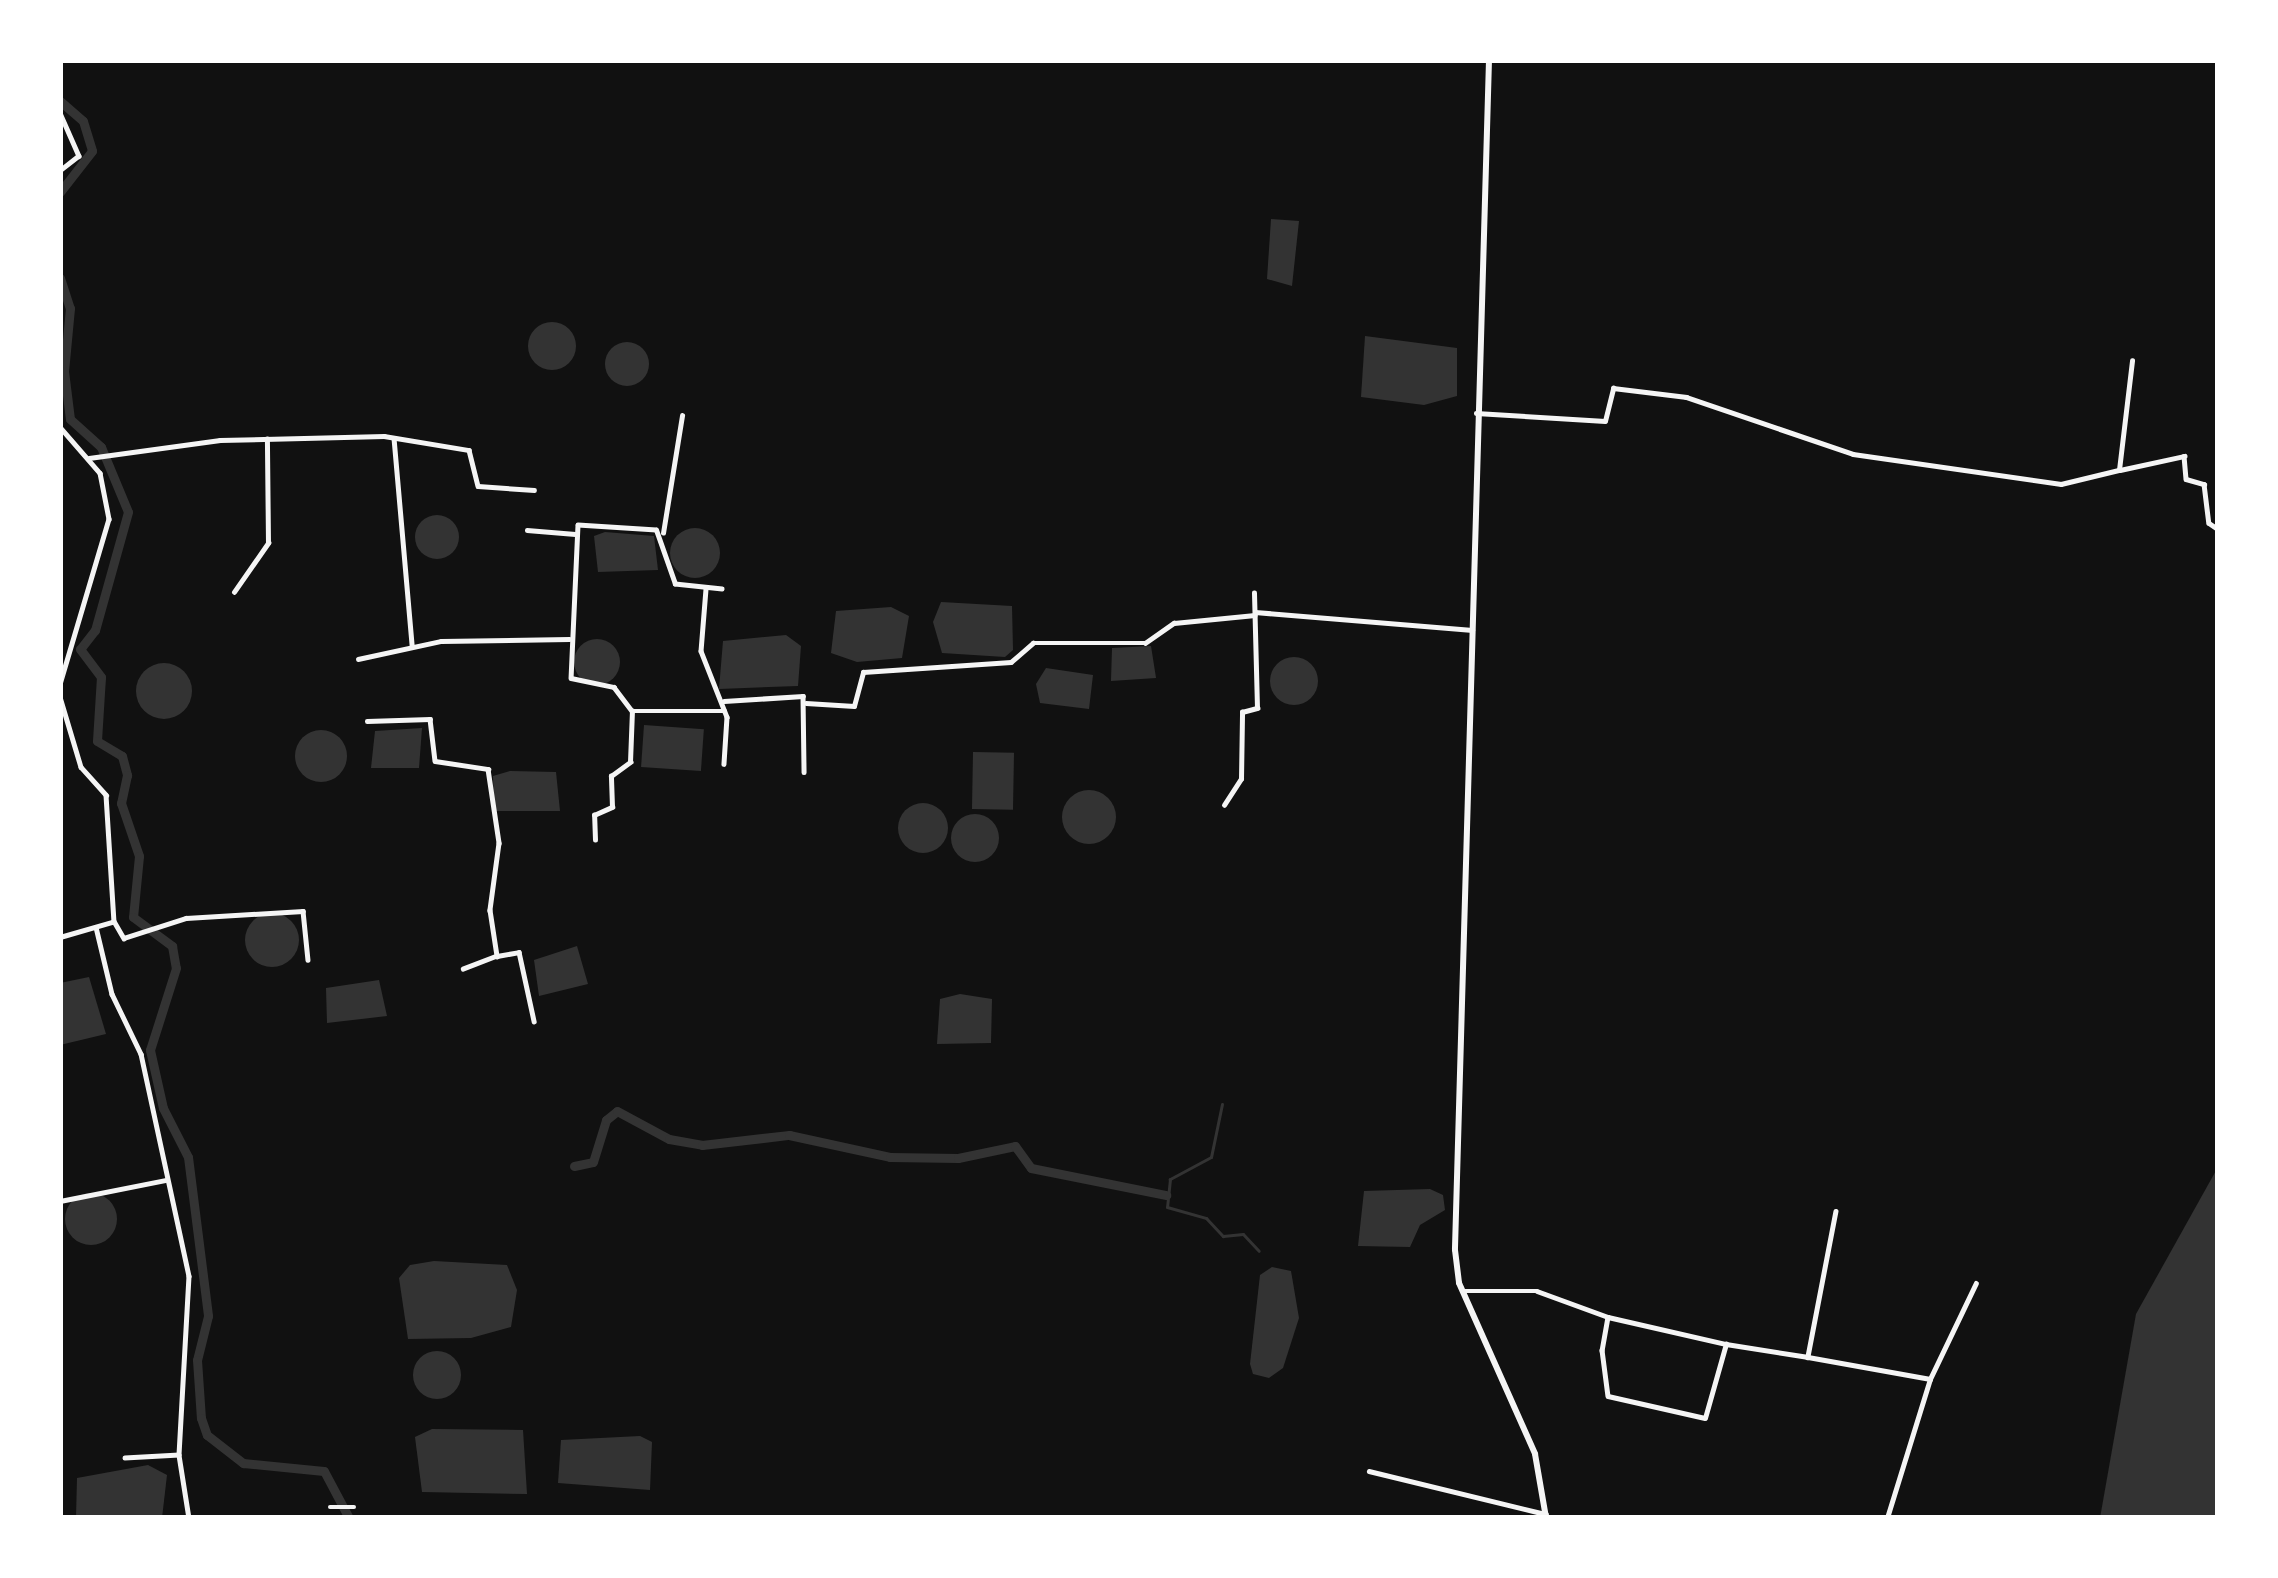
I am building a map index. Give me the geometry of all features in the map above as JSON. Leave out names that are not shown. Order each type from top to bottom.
[{"type":"main road","points":[[1489,60],[1475,412],[1455,1250],[1462,1291],[1527,1433],[1546,1516]]},
{"type":"street","points":[[60,113],[80,156],[60,171]]},
{"type":"street","points":[[2120,470],[2132,361]]},
{"type":"street","points":[[1475,412],[1605,421],[1613,388],[1686,397],[1853,454],[2061,484],[2184,456],[2186,479],[2204,484],[2209,523],[2218,529]]},
{"type":"street","points":[[682,416],[662,534],[675,584],[722,589]]},
{"type":"street","points":[[60,428],[89,458],[109,519],[60,684]]},
{"type":"street","points":[[89,458],[267,439],[394,438],[469,450],[478,487],[534,490]]},
{"type":"street","points":[[394,438],[412,645]]},
{"type":"street","points":[[234,592],[268,543],[267,439]]},
{"type":"street","points":[[595,839],[594,815],[612,807],[611,776],[630,762],[632,711],[614,686],[571,678],[569,639],[578,525],[662,534]]},
{"type":"street","points":[[526,530],[577,534]]},
{"type":"street","points":[[706,587],[701,651],[725,711],[724,764]]},
{"type":"street","points":[[1225,805],[1241,779],[1242,712],[1257,708],[1254,593]]},
{"type":"street","points":[[806,703],[854,706],[863,671],[1011,662],[1033,644],[1145,643],[1174,623],[1255,614],[1472,630]]},
{"type":"street","points":[[358,658],[394,657],[412,645],[526,634],[569,639]]},
{"type":"street","points":[[722,701],[803,696],[803,772]]},
{"type":"street","points":[[60,697],[81,767],[106,795],[114,921],[133,940],[153,926],[303,911],[308,960]]},
{"type":"street","points":[[632,711],[725,711]]},
{"type":"street","points":[[367,721],[430,719],[435,761],[488,770],[499,843],[490,910],[497,956]]},
{"type":"street","points":[[60,937],[114,921]]},
{"type":"street","points":[[96,927],[112,994],[141,1054],[190,1298],[179,1455],[189,1518]]},
{"type":"street","points":[[463,969],[519,952],[534,1021]]},
{"type":"street","points":[[60,1201],[168,1180]]},
{"type":"street","points":[[1808,1358],[1836,1211]]},
{"type":"street","points":[[1887,1518],[1930,1379],[1976,1283]]},
{"type":"street","points":[[1462,1291],[1538,1292],[1608,1317],[1726,1344],[1930,1379]]},
{"type":"street","points":[[1608,1317],[1602,1350],[1608,1396],[1705,1418],[1726,1344]]},
{"type":"street","points":[[124,1458],[179,1455]]},
{"type":"street","points":[[1369,1471],[1546,1516]]},
{"type":"street","points":[[331,1507],[354,1507]]},
{"type":"shaded area","points":[[1271,219],[1299,221],[1292,286],[1267,279]]},
{"type":"shaded area","points":[[552,322],[569,329],[576,346],[569,363],[552,370],[535,363],[528,346],[535,329]]},
{"type":"shaded area","points":[[1365,336],[1457,348],[1457,396],[1424,405],[1361,397]]},
{"type":"shaded area","points":[[627,342],[643,348],[649,364],[643,380],[627,386],[611,380],[605,364],[611,348]]},
{"type":"shaded area","points":[[437,515],[453,521],[459,537],[453,553],[437,559],[421,553],[415,537],[421,521]]},
{"type":"shaded area","points":[[695,528],[713,535],[720,553],[713,571],[695,578],[677,571],[670,553],[677,535]]},
{"type":"shaded area","points":[[605,532],[654,536],[658,570],[598,572],[594,536]]},
{"type":"shaded area","points":[[941,602],[1012,606],[1013,650],[1005,657],[942,653],[933,622]]},
{"type":"shaded area","points":[[891,607],[909,616],[902,658],[857,662],[831,653],[836,611]]},
{"type":"shaded area","points":[[786,635],[801,646],[798,686],[719,689],[723,641]]},
{"type":"shaded area","points":[[597,639],[613,646],[620,662],[613,678],[597,685],[581,678],[574,662],[581,646]]},
{"type":"shaded area","points":[[1151,646],[1156,678],[1111,681],[1112,648]]},
{"type":"shaded area","points":[[1294,657],[1311,664],[1318,681],[1311,698],[1294,705],[1277,698],[1270,681],[1277,664]]},
{"type":"shaded area","points":[[164,663],[184,671],[192,691],[184,711],[164,719],[144,711],[136,691],[144,671]]},
{"type":"shaded area","points":[[1046,668],[1093,675],[1089,709],[1040,703],[1036,684]]},
{"type":"shaded area","points":[[644,725],[704,729],[701,771],[641,767]]},
{"type":"shaded area","points":[[422,728],[419,768],[371,768],[375,731]]},
{"type":"shaded area","points":[[321,730],[340,737],[347,756],[340,775],[321,782],[302,775],[295,756],[302,737]]},
{"type":"shaded area","points":[[973,752],[1014,753],[1013,810],[972,809]]},
{"type":"shaded area","points":[[510,771],[556,772],[560,811],[494,811],[493,776]]},
{"type":"shaded area","points":[[1089,790],[1108,798],[1116,817],[1108,836],[1089,844],[1070,836],[1062,817],[1070,798]]},
{"type":"shaded area","points":[[923,803],[941,810],[948,828],[941,846],[923,853],[905,846],[898,828],[905,810]]},
{"type":"shaded area","points":[[975,814],[992,821],[999,838],[992,855],[975,862],[958,855],[951,838],[958,821]]},
{"type":"shaded area","points":[[272,913],[291,921],[299,940],[291,959],[272,967],[253,959],[245,940],[253,921]]},
{"type":"shaded area","points":[[577,946],[588,984],[539,996],[534,960]]},
{"type":"shaded area","points":[[89,977],[106,1034],[60,1045],[60,983]]},
{"type":"shaded area","points":[[379,980],[387,1016],[327,1023],[326,988]]},
{"type":"shaded area","points":[[960,994],[992,999],[991,1043],[937,1044],[940,999]]},
{"type":"shaded area","points":[[2218,1167],[2218,1518],[2100,1518],[2136,1314]]},
{"type":"shaded area","points":[[1430,1189],[1443,1195],[1445,1210],[1420,1225],[1410,1247],[1358,1246],[1364,1191]]},
{"type":"shaded area","points":[[91,1193],[109,1201],[117,1219],[109,1237],[91,1245],[73,1237],[65,1219],[73,1201]]},
{"type":"shaded area","points":[[434,1261],[507,1265],[517,1290],[511,1327],[471,1338],[408,1339],[399,1278],[410,1265]]},
{"type":"shaded area","points":[[1272,1267],[1291,1271],[1299,1318],[1283,1368],[1269,1378],[1253,1374],[1250,1364],[1260,1275]]},
{"type":"shaded area","points":[[437,1351],[454,1358],[461,1375],[454,1392],[437,1399],[420,1392],[413,1375],[420,1358]]},
{"type":"shaded area","points":[[432,1429],[523,1430],[527,1494],[422,1492],[415,1437]]},
{"type":"shaded area","points":[[640,1436],[652,1442],[650,1490],[558,1483],[561,1440]]},
{"type":"shaded area","points":[[148,1465],[167,1475],[162,1518],[76,1518],[77,1478]]},
{"type":"waterway","points":[[60,101],[83,121],[92,151],[60,192]]},
{"type":"waterway","points":[[60,278],[70,308],[64,371],[70,419],[101,447],[128,512],[95,630],[80,649],[101,677],[97,741],[122,756],[127,775],[121,803],[139,856],[133,917],[172,946],[176,968],[150,1050],[163,1108],[188,1157],[208,1316],[197,1360],[201,1418],[207,1435],[243,1463],[324,1471],[349,1518]]},
{"type":"waterway","points":[[1222,1104],[1211,1157],[1170,1179],[1167,1207],[1206,1218],[1223,1236],[1243,1234],[1259,1251]]},
{"type":"waterway","points":[[574,1166],[593,1162],[606,1120],[617,1111],[669,1139],[702,1145],[789,1135],[890,1157],[958,1158],[1015,1146],[1031,1168],[1166,1195]]}]
